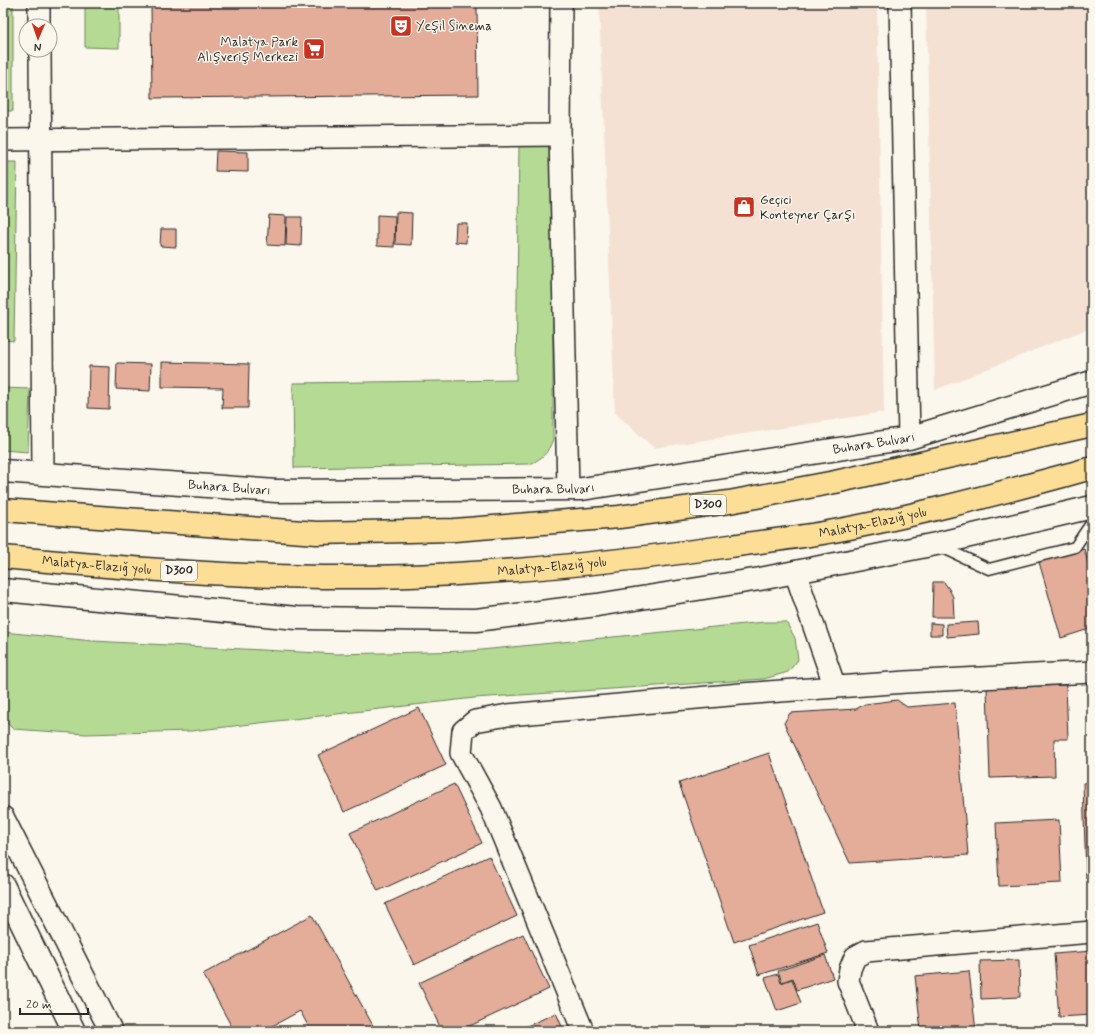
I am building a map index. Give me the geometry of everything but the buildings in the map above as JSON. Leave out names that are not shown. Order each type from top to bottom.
[{"type":"highway","name":"D300","points":[[3,510],[317,533],[454,530],[619,517],[729,502],[835,482],[1092,425]]},
{"type":"highway","name":"Malatya-Elazığ yolu","points":[[3,557],[119,568],[208,573],[355,576],[462,574],[602,562],[824,533],[936,509],[1092,468]]},
{"type":"main road","name":"Buhara Bulvarı","points":[[3,471],[276,491],[582,489],[636,482],[909,438],[1092,382]]},
{"type":"main road","points":[[3,590],[297,618],[476,620],[598,605],[795,572],[936,544],[1092,507]]},
{"type":"main road","points":[[3,818],[111,1031]]},
{"type":"main road","points":[[3,885],[10,912],[74,1031]]},
{"type":"street","points":[[39,3],[39,18]]},
{"type":"street","points":[[561,3],[560,136],[568,489]]},
{"type":"street","points":[[900,3],[909,438]]},
{"type":"street","points":[[40,58],[42,474]]},
{"type":"street","points":[[3,140],[560,136]]},
{"type":"street","points":[[795,572],[835,687]]},
{"type":"street","points":[[583,1031],[491,808],[461,753],[463,731],[475,721],[508,715],[835,687],[1092,672]]},
{"type":"street","points":[[868,1031],[848,981],[850,969],[855,957],[866,951],[1092,932]]},
{"type":"lane","points":[[936,544],[988,569],[1075,547],[1092,522]]},
{"type":"shaded area","name":"Geçici Konteyner Çarşı","points":[[599,3],[877,3],[884,412],[654,448],[615,413]]},
{"type":"shaded area","points":[[926,3],[1092,3],[1092,327],[935,390]]},
{"type":"green space","points":[[3,3],[13,3],[13,111],[3,111]]},
{"type":"green space","points":[[85,3],[119,3],[119,48],[85,47]]},
{"type":"green space","points":[[519,145],[553,146],[553,439],[547,451],[542,457],[530,464],[294,468],[293,383],[516,380]]},
{"type":"green space","points":[[3,162],[17,162],[14,341],[3,340]]},
{"type":"green space","points":[[3,388],[30,389],[28,452],[3,450]]},
{"type":"green space","points":[[765,622],[786,622],[795,638],[798,660],[788,672],[764,679],[474,698],[191,731],[86,734],[13,729],[3,719],[3,632],[93,641],[337,654],[471,651]]},
{"type":"place","name":"Yeşil Sinema","points":[[401,26]]},
{"type":"place","name":"Malatya Park Alışveriş Merkezi","points":[[314,49]]},
{"type":"place","name":"Geçici Konteyner Çarşı","points":[[744,207]]}]
